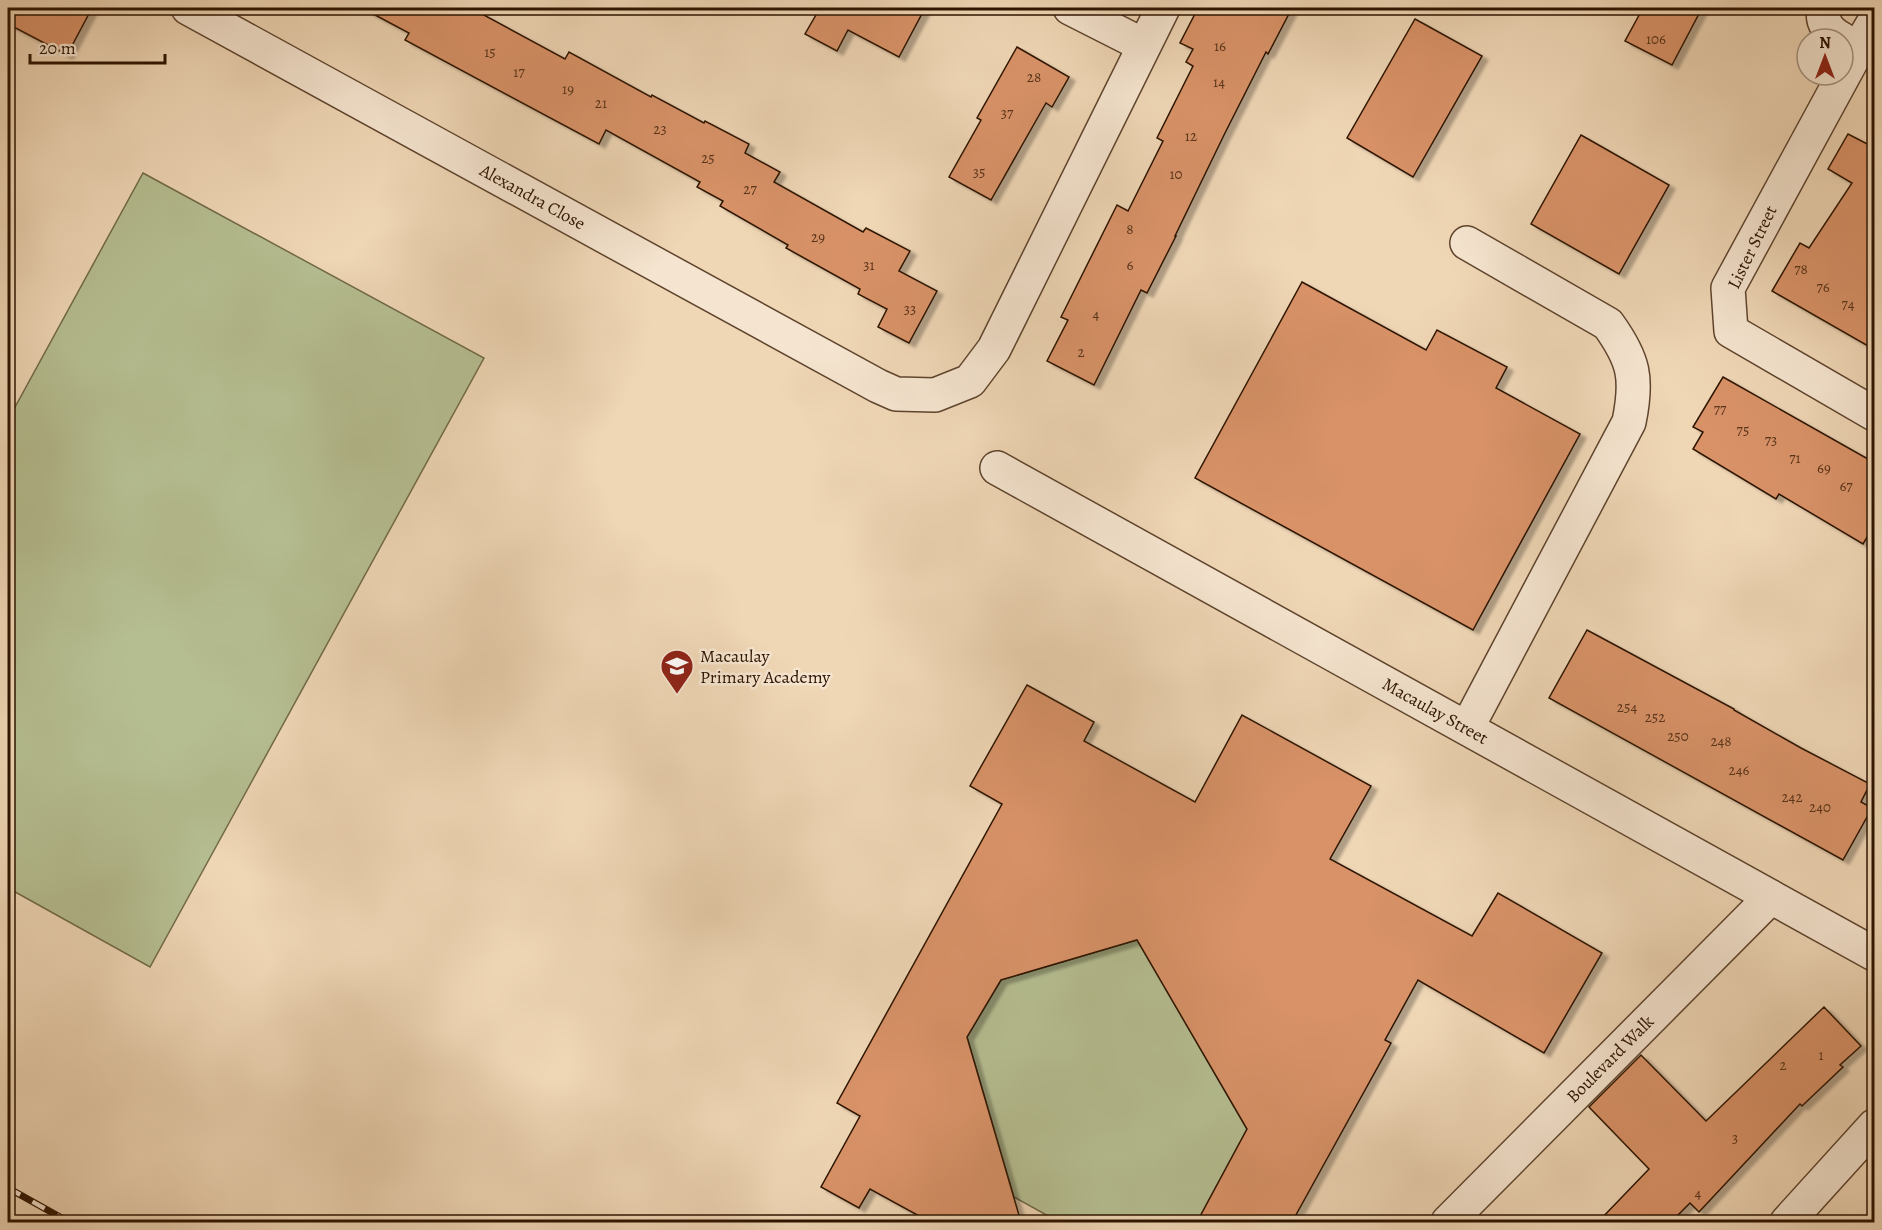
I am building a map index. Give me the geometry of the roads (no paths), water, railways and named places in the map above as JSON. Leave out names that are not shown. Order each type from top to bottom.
[{"type":"street","name":"Alexandra Close","points":[[188,8],[878,386],[896,394],[936,395],[970,381],[994,349],[1163,8]]},
{"type":"street","points":[[1070,8],[1143,45]]},
{"type":"street","points":[[1824,8],[1822,15],[1827,27]]},
{"type":"street","name":"Lister Street","points":[[1829,87],[1728,288],[1731,331],[1875,414]]},
{"type":"street","points":[[1467,243],[1608,324],[1622,343],[1634,372],[1633,403],[1629,422],[1467,728]]},
{"type":"street","name":"Macaulay Street","points":[[997,468],[1875,954]]},
{"type":"street","name":"Boulevard Walk","points":[[1448,1222],[1771,897]]},
{"type":"street","points":[[1787,1222],[1875,1126]]},
{"type":"railway","points":[[8,1188],[69,1222]]},
{"type":"railway","points":[[8,1216],[20,1222]]},
{"type":"place","name":"Macaulay Primary Academy","points":[[677,695]]}]
